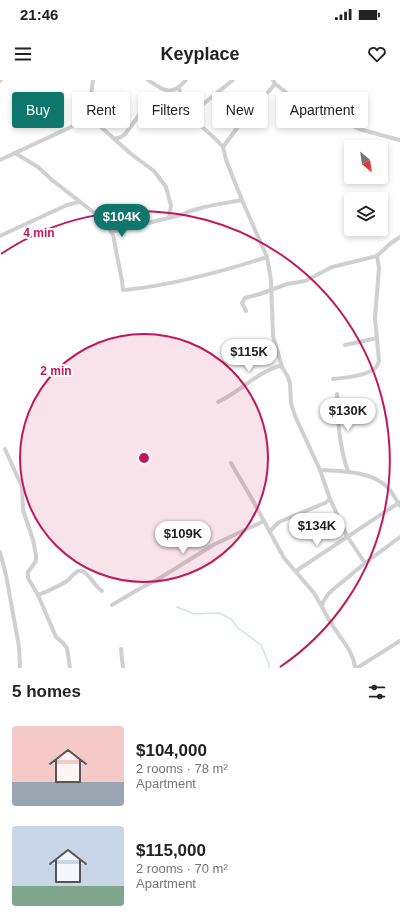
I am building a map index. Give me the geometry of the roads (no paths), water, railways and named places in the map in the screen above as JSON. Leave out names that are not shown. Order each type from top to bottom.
[{"type":"street","points":[[91,92],[93,80]]},
{"type":"street","points":[[148,80],[167,91],[174,91],[186,80]]},
{"type":"street","points":[[204,103],[233,80]]},
{"type":"street","points":[[223,148],[274,82],[309,113],[318,117],[336,118],[359,129],[400,140]]},
{"type":"street","points":[[179,88],[180,92]]},
{"type":"street","points":[[114,139],[125,134],[138,117]]},
{"type":"street","points":[[0,160],[72,127]]},
{"type":"street","points":[[102,128],[154,171],[166,187],[171,206],[169,217]]},
{"type":"street","points":[[203,128],[214,137],[223,148],[226,160],[267,258],[271,280],[273,336],[282,367],[288,375],[291,403],[295,416],[320,470],[330,499],[347,536],[365,563]]},
{"type":"street","points":[[15,153],[38,167],[79,202],[101,218],[113,235],[123,290],[145,288],[200,276],[267,258]]},
{"type":"street","points":[[111,232],[212,205],[242,200]]},
{"type":"street","points":[[0,236],[67,205],[79,202]]},
{"type":"street","points":[[246,311],[242,306],[243,300],[287,284],[305,281],[332,267],[377,256],[391,243],[400,238]]},
{"type":"street","points":[[333,379],[355,376],[374,370],[378,365],[379,361],[375,318],[379,268],[377,256]]},
{"type":"street","points":[[345,345],[376,338]]},
{"type":"street","points":[[218,402],[228,398],[268,370],[279,366],[282,367]]},
{"type":"street","points":[[337,394],[338,424],[344,460],[348,471]]},
{"type":"street","points":[[5,449],[22,488],[23,510],[33,540],[36,555],[35,563],[28,572],[28,575],[56,637],[67,648],[70,668]]},
{"type":"street","points":[[231,463],[252,498],[284,558],[314,593],[334,628],[352,654],[356,668],[400,641]]},
{"type":"street","points":[[296,571],[347,536],[399,504],[388,488],[380,481],[348,471],[320,470]]},
{"type":"street","points":[[270,531],[280,522],[325,503],[330,499]]},
{"type":"street","points":[[112,605],[155,581],[215,544],[264,521]]},
{"type":"street","points":[[322,607],[323,602],[329,594],[365,563],[400,537]]},
{"type":"street","points":[[0,552],[6,575],[19,647],[20,668]]},
{"type":"street","points":[[38,595],[62,584],[77,571],[81,571],[89,576],[98,589],[102,591]]},
{"type":"street","points":[[121,649],[123,668]]},
{"type":"waterway","points":[[177,607],[194,614],[219,613],[231,619],[238,628],[261,645],[269,664],[269,668]]}]
